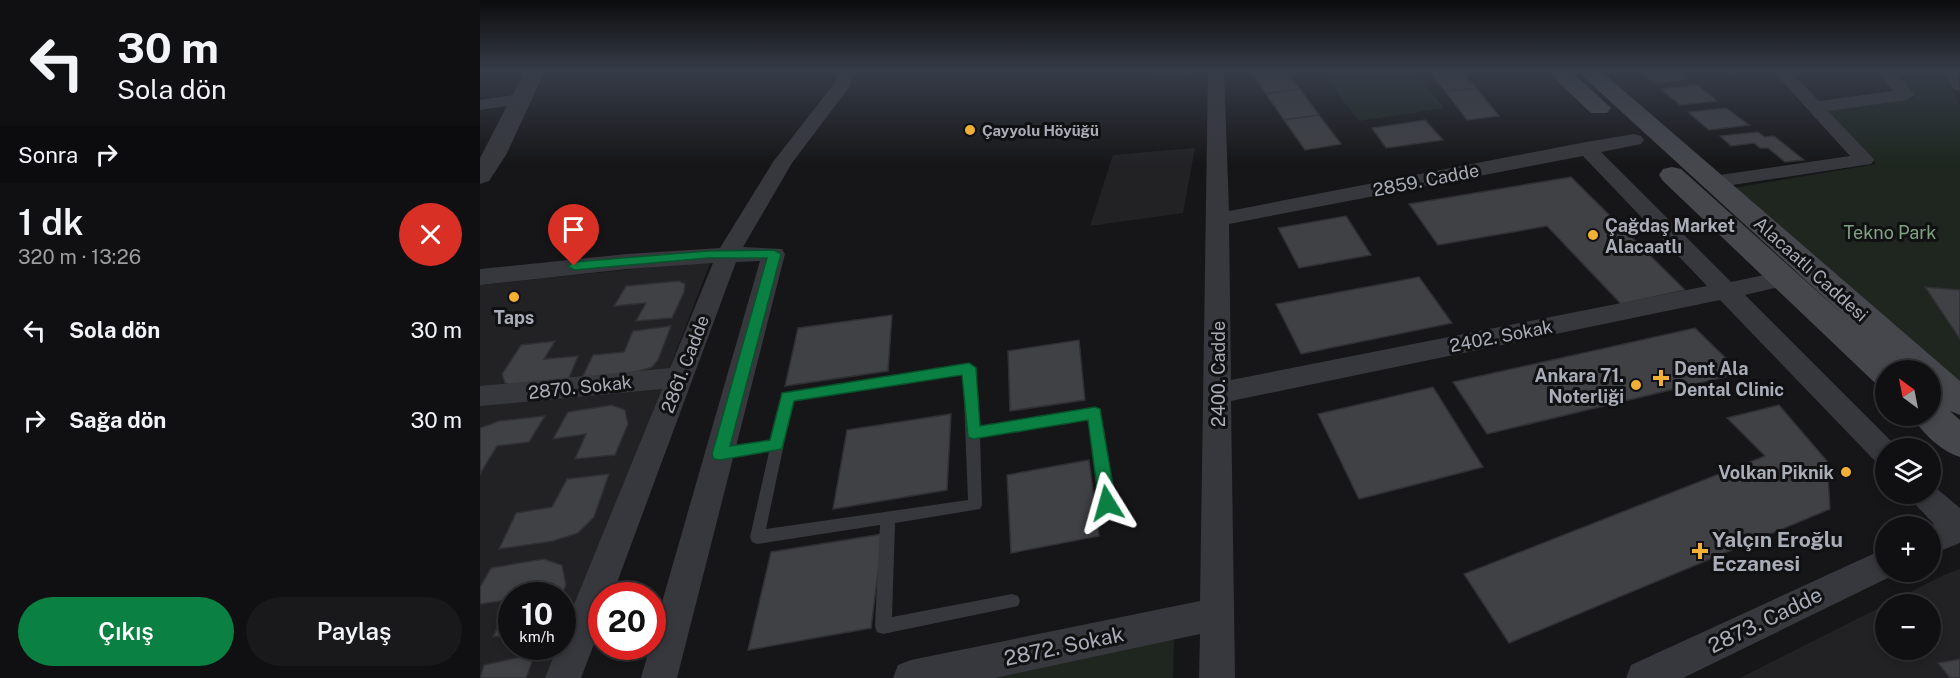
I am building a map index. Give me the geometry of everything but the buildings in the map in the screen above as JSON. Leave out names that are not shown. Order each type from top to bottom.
[{"type":"main road","name":"Alacaatlı Caddesi","points":[[1593,103],[1875,363]]},
{"type":"main road","name":"Alacaatlı Caddesi","points":[[1624,103],[1915,360]]},
{"type":"main road","points":[[1941,385],[1960,401]]},
{"type":"main road","points":[[1941,425],[1960,442]]},
{"type":"street","points":[[480,105],[496,103]]},
{"type":"street","points":[[480,177],[494,155],[518,103]]},
{"type":"street","name":"2861. Cadde","points":[[563,678],[728,254],[783,162],[828,103]]},
{"type":"street","name":"2400. Cadde","points":[[1216,103],[1218,220],[1217,678]]},
{"type":"street","points":[[1713,182],[1864,160],[1811,103]]},
{"type":"street","points":[[1815,107],[1848,103]]},
{"type":"street","name":"2859. Cadde","points":[[1218,220],[1634,140]]},
{"type":"street","points":[[1586,148],[1875,443]]},
{"type":"street","points":[[480,277],[626,261],[728,254],[774,254],[659,678]]},
{"type":"street","name":"2402. Sokak","points":[[1218,393],[1784,279]]},
{"type":"street","name":"2870. Sokak","points":[[480,396],[680,377]]},
{"type":"street","points":[[1935,504],[1960,528],[1941,536]]},
{"type":"street","name":"2873. Cadde","points":[[1644,678],[1875,568]]},
{"type":"street","name":"2872. Sokak","points":[[911,678],[1217,614]]},
{"type":"lane","points":[[969,368],[975,505],[757,537],[777,445],[787,397],[969,368]]},
{"type":"lane","points":[[973,433],[1095,413],[1107,503]]},
{"type":"lane","points":[[720,454],[777,445]]},
{"type":"lane","points":[[888,518],[883,626],[1012,601]]},
{"type":"shaded area","points":[[1195,148],[1183,213],[1090,226],[1113,155]]},
{"type":"shaded area","points":[[711,261],[576,610],[576,582],[498,582],[498,660],[556,660],[549,678],[480,678],[480,285]]},
{"type":"shaded area","points":[[1960,569],[1960,678],[1740,678],[1875,610],[1875,660],[1941,660],[1941,594],[1907,594],[1930,582],[1941,582],[1941,577]]},
{"type":"green space","points":[[1345,103],[1440,103],[1444,108],[1359,121]]},
{"type":"green space","name":"Tekno Park","points":[[1880,103],[1959,103],[1960,383],[1941,367],[1941,360],[1933,360],[1733,188],[1876,164],[1825,110]]},
{"type":"green space","points":[[1151,625],[1174,640],[1173,678],[915,678]]},
{"type":"place","name":"Çayyolu Höyüğü","points":[[970,130]]},
{"type":"place","name":"Çağdaş Market Alacaatlı","points":[[1593,235]]},
{"type":"place","name":"Taps","points":[[514,297]]},
{"type":"place","name":"Dent Ala Dental Clinic","points":[[1661,378]]},
{"type":"place","name":"Ankara 71. Noterliği","points":[[1636,385]]},
{"type":"place","name":"Volkan Piknik","points":[[1846,472]]},
{"type":"place","name":"Yalçın Eroğlu Eczanesi","points":[[1700,551]]},
{"type":"route","points":[[574,266],[708,255],[774,254],[720,454],[777,445],[787,397],[969,368],[973,433],[1095,413],[1107,503]]}]
